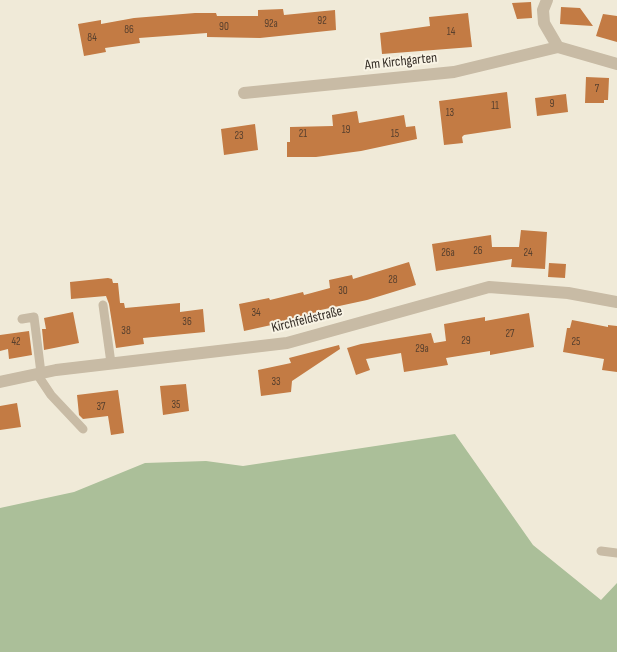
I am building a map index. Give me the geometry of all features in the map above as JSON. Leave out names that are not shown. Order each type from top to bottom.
[{"type":"street","points":[[547,0],[543,10],[544,23],[558,46],[617,64]]},
{"type":"street","name":"Am Kirchgarten","points":[[244,93],[454,72],[558,46]]},
{"type":"street","name":"Kirchfeldstraße","points":[[0,382],[111,363],[287,343],[489,287],[568,293],[617,302]]},
{"type":"lane","points":[[103,306],[111,363]]},
{"type":"lane","points":[[22,319],[34,317],[39,374],[52,395],[83,429]]},
{"type":"lane","points":[[601,551],[617,553]]},
{"type":"green space","points":[[455,434],[533,545],[601,600],[617,583],[617,652],[0,652],[0,508],[74,492],[145,463],[206,461],[243,466]]},
{"type":"building","points":[[531,2],[532,18],[517,19],[512,3]]},
{"type":"building","points":[[561,7],[580,8],[593,26],[560,24]]},
{"type":"building","points":[[283,9],[284,15],[335,10],[336,30],[260,38],[207,37],[207,33],[139,38],[140,43],[105,48],[106,52],[84,56],[78,24],[101,20],[101,24],[134,18],[195,13],[216,13],[217,16],[258,16],[258,10]]},
{"type":"building","points":[[468,13],[472,47],[382,54],[380,33],[430,26],[429,17]]},
{"type":"building","points":[[603,14],[617,16],[617,42],[596,36]]},
{"type":"building","points":[[586,77],[609,78],[608,100],[604,100],[604,103],[585,103]]},
{"type":"building","points":[[507,92],[511,128],[464,135],[462,137],[463,143],[444,145],[439,101]]},
{"type":"building","points":[[566,94],[568,112],[537,116],[535,98]]},
{"type":"building","points":[[357,111],[359,123],[404,115],[406,127],[415,126],[417,139],[361,151],[316,157],[287,157],[290,127],[333,126],[332,115]]},
{"type":"building","points":[[255,124],[258,150],[224,155],[221,129]]},
{"type":"building","points":[[521,230],[547,232],[545,269],[511,267],[512,259],[436,271],[432,244],[491,235],[492,247],[519,247]]},
{"type":"building","points":[[409,262],[416,285],[367,300],[316,311],[317,315],[244,331],[239,304],[269,298],[270,300],[303,292],[304,295],[330,288],[329,280],[352,275],[353,279]]},
{"type":"building","points":[[549,263],[566,264],[565,278],[548,277]]},
{"type":"building","points":[[112,279],[113,283],[118,283],[120,303],[124,303],[125,308],[180,303],[180,312],[203,309],[205,332],[143,338],[144,344],[116,348],[106,296],[71,299],[70,282]]},
{"type":"building","points":[[73,312],[79,343],[44,350],[42,329],[46,329],[44,318]]},
{"type":"building","points":[[529,313],[534,347],[490,355],[490,351],[446,358],[448,365],[404,372],[401,353],[366,359],[370,370],[356,375],[347,348],[431,333],[434,343],[446,341],[444,324],[485,317],[485,321]]},
{"type":"building","points":[[572,320],[608,327],[608,325],[617,326],[617,372],[602,370],[604,359],[563,352],[567,328],[570,328]]},
{"type":"building","points":[[29,331],[32,355],[9,359],[8,349],[0,351],[0,335]]},
{"type":"building","points":[[339,345],[340,349],[292,381],[291,392],[261,396],[258,370],[291,363],[289,358]]},
{"type":"building","points":[[186,384],[189,411],[163,415],[160,386]]},
{"type":"building","points":[[118,390],[124,433],[111,435],[108,416],[83,419],[79,415],[77,395]]},
{"type":"building","points":[[17,403],[21,427],[0,430],[0,406]]}]
